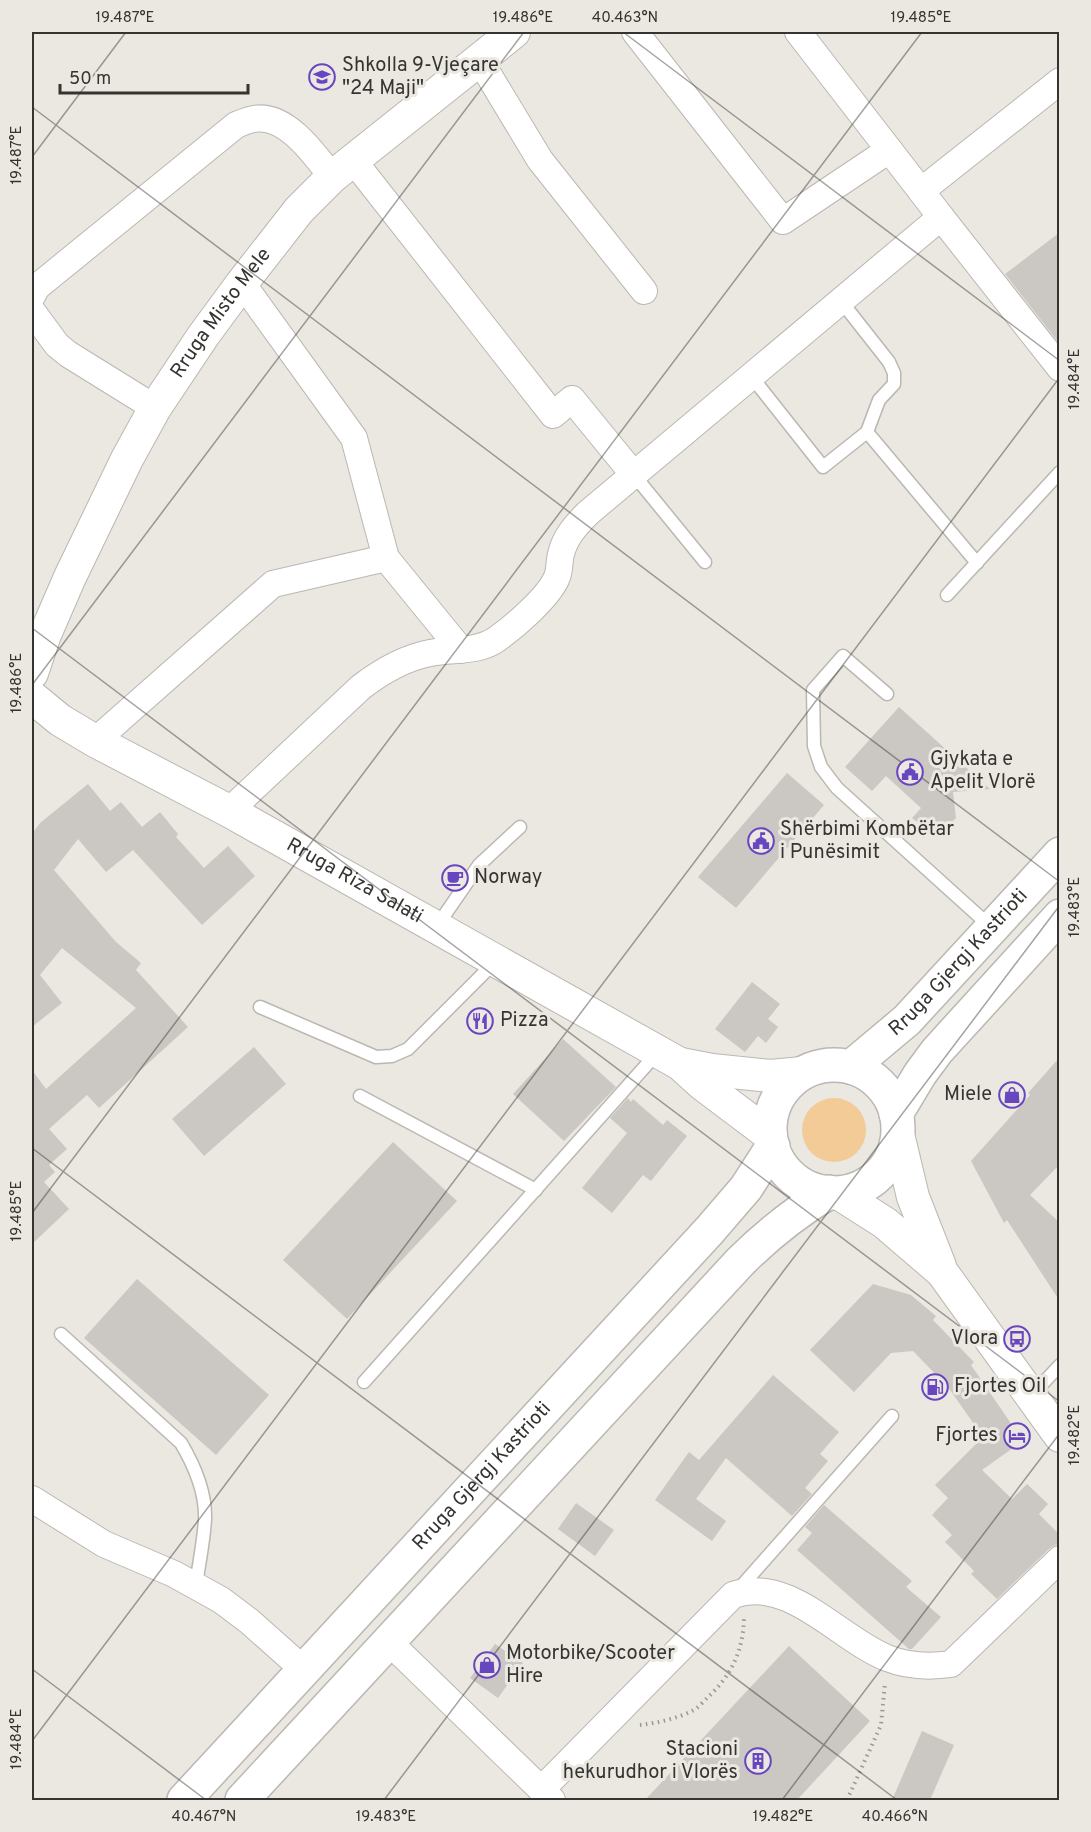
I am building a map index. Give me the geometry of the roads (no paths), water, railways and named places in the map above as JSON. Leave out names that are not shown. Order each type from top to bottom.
[{"type":"main road","name":"Rruga Gjergj Kastrioti","points":[[851,1067],[907,1020],[1059,854]]},
{"type":"main road","points":[[897,1124],[920,1074],[937,1052],[1059,916]]},
{"type":"main road","points":[[834,1065],[851,1067],[866,1073],[880,1084],[890,1098],[897,1124],[895,1149],[879,1174],[867,1184],[853,1190],[833,1192],[810,1188],[794,1178],[781,1164],[772,1141],[770,1121],[774,1106],[786,1087],[803,1072],[834,1065]]},
{"type":"main road","name":"Rruga Gjergj Kastrioti","points":[[184,1800],[709,1231],[746,1188],[772,1141]]},
{"type":"main road","points":[[242,1800],[740,1262],[764,1238],[787,1220],[833,1192]]},
{"type":"street","name":"Rruga Misto Mele","points":[[32,673],[44,637],[70,577],[127,459],[155,408],[242,283],[299,210],[342,168],[514,32]]},
{"type":"street","points":[[635,32],[783,221],[889,150]]},
{"type":"street","points":[[798,32],[1059,368]]},
{"type":"street","points":[[479,59],[540,160],[644,291]]},
{"type":"street","points":[[921,191],[1059,81]]},
{"type":"street","points":[[32,296],[37,287],[236,125],[255,118],[275,122],[294,134],[311,150],[342,168],[552,415],[572,399],[634,475]]},
{"type":"street","points":[[229,811],[361,687],[381,672],[405,660],[430,653],[477,648],[496,640],[543,599],[557,576],[561,551],[570,532],[588,513],[941,217]]},
{"type":"street","points":[[242,283],[354,438],[386,558],[461,650]]},
{"type":"street","points":[[32,311],[57,345],[68,354],[155,408]]},
{"type":"street","points":[[95,741],[273,584],[386,558]]},
{"type":"street","name":"Rruga Riza Salati","points":[[32,697],[60,720],[95,741],[229,811],[669,1057]]},
{"type":"street","points":[[669,1057],[712,1070],[770,1077],[803,1072]]},
{"type":"street","points":[[669,1057],[772,1141]]},
{"type":"street","points":[[897,1124],[913,1197],[942,1272]]},
{"type":"street","points":[[833,1192],[885,1223],[942,1272],[1059,1436]]},
{"type":"street","points":[[32,1499],[104,1544],[196,1585],[221,1600],[249,1621],[304,1670]]},
{"type":"street","points":[[389,1641],[547,1795],[599,1731],[738,1593],[761,1591],[783,1597],[887,1658],[933,1667],[951,1664],[1059,1559]]},
{"type":"lane","points":[[751,376],[824,467],[867,432],[879,400],[894,384],[894,373],[889,362],[841,301]]},
{"type":"lane","points":[[867,432],[977,563]]},
{"type":"lane","points":[[947,596],[1059,472]]},
{"type":"lane","points":[[634,475],[705,562]]},
{"type":"lane","points":[[887,694],[843,656],[813,690],[814,746],[821,767],[837,788],[992,928]]},
{"type":"lane","points":[[436,927],[479,865],[520,827]]},
{"type":"lane","points":[[260,1007],[376,1057],[392,1056],[408,1049],[496,961]]},
{"type":"lane","points":[[364,1382],[536,1190],[669,1057]]},
{"type":"lane","points":[[360,1096],[536,1190]]},
{"type":"lane","points":[[61,1334],[181,1443],[193,1464],[202,1492],[205,1518],[196,1585]]},
{"type":"lane","points":[[1031,1396],[1059,1365]]},
{"type":"lane","points":[[738,1593],[892,1416]]},
{"type":"place","name":"Shkolla 9-Vjeçare \"24 Maji\"","points":[[322,77]]},
{"type":"place","name":"Gjykata e Apelit Vlorë","points":[[910,772]]},
{"type":"place","name":"Shërbimi Kombëtar i Punësimit","points":[[761,841]]},
{"type":"place","name":"Norway","points":[[455,878]]},
{"type":"place","name":"Pizza","points":[[480,1021]]},
{"type":"place","name":"Miele","points":[[1012,1095]]},
{"type":"place","name":"Vlora","points":[[1017,1339]]},
{"type":"place","name":"Fjortes Oil","points":[[935,1387]]},
{"type":"place","name":"Fjortes","points":[[1017,1436]]},
{"type":"place","name":"Motorbike/Scooter Hire","points":[[487,1665]]},
{"type":"place","name":"Stacioni hekurudhor i Vlorës","points":[[758,1761]]}]
